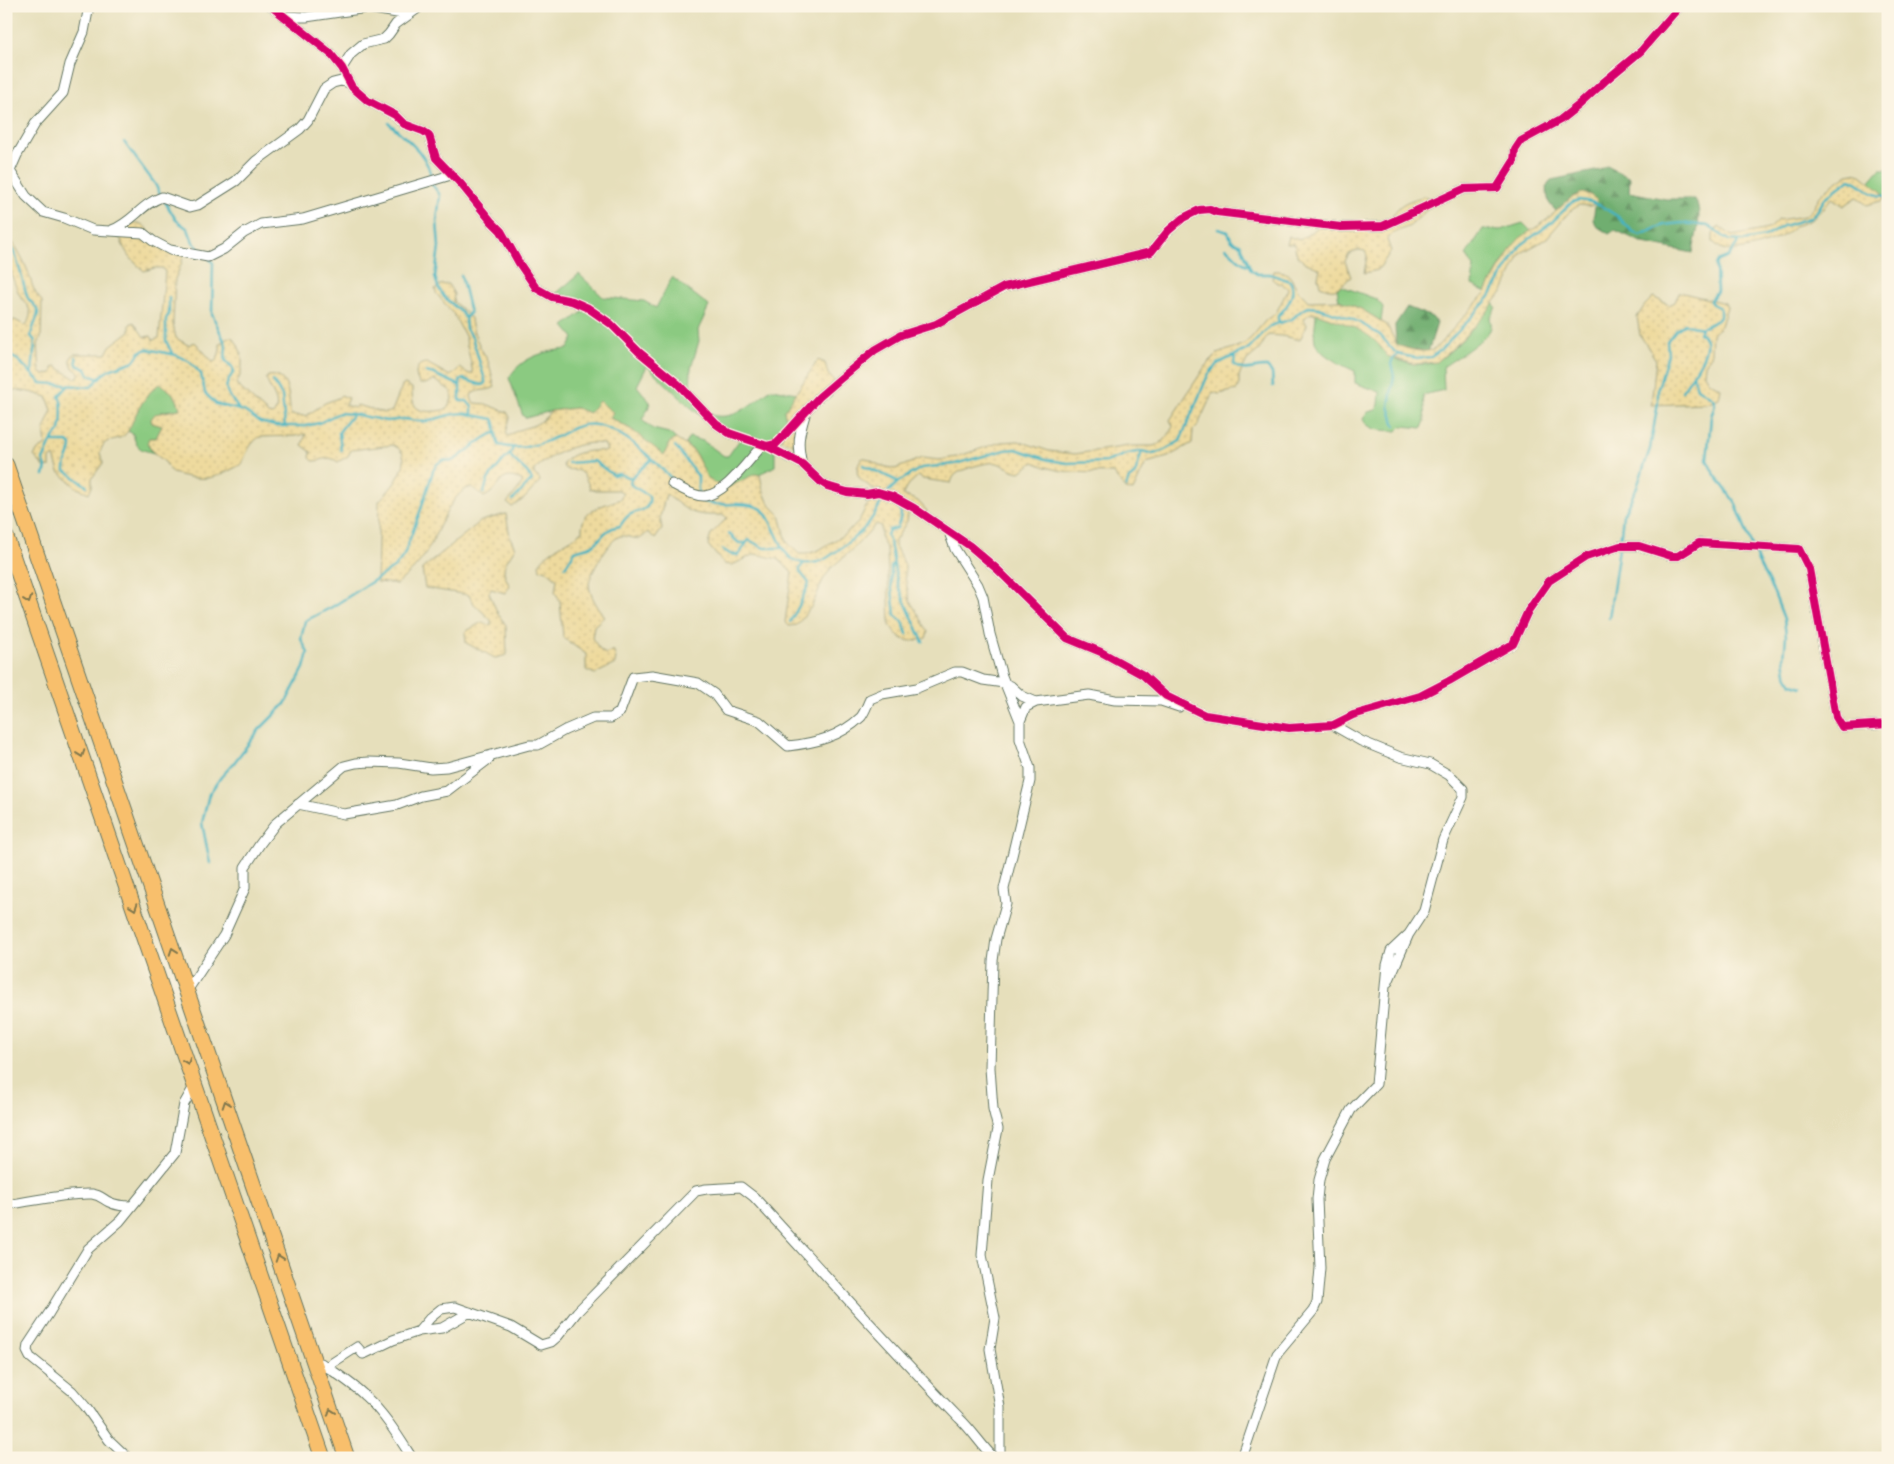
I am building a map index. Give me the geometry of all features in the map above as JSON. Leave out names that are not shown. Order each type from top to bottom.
[{"type":"highway","points":[[6,465],[347,1458]]},
{"type":"highway","points":[[6,537],[9,555],[195,1085],[323,1458]]},
{"type":"street","points":[[89,6],[84,32],[70,64],[63,93],[35,124],[8,172],[26,196],[43,212],[93,230],[143,233],[170,250],[208,258],[224,249],[244,232],[261,224],[303,220],[451,175]]},
{"type":"street","points":[[271,6],[330,53],[342,68],[350,83],[368,101],[395,115],[404,124],[429,135],[436,158],[501,231],[536,288],[552,297],[588,308],[611,324],[639,352],[678,384],[716,424],[729,433],[765,446],[802,464],[827,486],[847,492],[867,494],[878,492],[892,496],[914,508],[970,546],[997,569],[1067,638],[1102,652],[1122,663],[1143,675],[1166,696],[1205,715]]},
{"type":"street","points":[[672,484],[694,494],[704,496],[717,492],[765,446],[776,444],[825,392],[875,350],[901,336],[936,324],[1004,287],[1151,252],[1168,231],[1183,218],[1199,210],[1210,209],[1217,212],[1341,227],[1372,226],[1391,223],[1464,189],[1497,188],[1514,161],[1515,150],[1522,141],[1560,120],[1579,106],[1605,80],[1641,50],[1680,6]]},
{"type":"street","points":[[283,16],[306,17],[367,8],[403,14],[418,9]]},
{"type":"street","points":[[342,68],[350,54],[364,44],[384,39],[390,34],[396,24],[418,9]]},
{"type":"street","points":[[109,231],[128,223],[142,208],[162,196],[190,207],[198,206],[236,181],[256,161],[300,129],[308,120],[324,89],[333,83],[341,81],[350,83]]},
{"type":"street","points":[[802,464],[798,446],[799,435],[806,412]]},
{"type":"street","points":[[949,532],[955,549],[978,584],[983,597],[990,634],[1004,683],[1020,721],[1020,739],[1030,768],[1030,781],[1004,889],[1006,904],[996,939],[993,961],[990,1068],[993,1109],[998,1129],[988,1180],[982,1255],[995,1318],[990,1349],[1000,1407],[1000,1458]]},
{"type":"street","points":[[1020,721],[1026,707],[1036,702],[1089,695],[1115,700],[1161,701],[1205,715],[1289,728],[1333,726],[1353,715],[1420,696],[1450,681],[1513,644],[1528,611],[1549,581],[1586,557],[1620,546],[1639,546],[1671,556],[1678,556],[1699,543],[1798,549],[1809,570],[1836,717],[1842,727],[1888,724]]},
{"type":"street","points":[[187,991],[224,935],[245,888],[245,867],[276,823],[344,766],[356,762],[399,762],[431,768],[538,745],[565,730],[593,718],[611,718],[620,712],[633,678],[652,676],[698,683],[714,694],[726,710],[759,721],[788,746],[812,744],[836,734],[862,716],[870,699],[882,694],[917,688],[955,672],[962,672],[983,680],[1004,683],[1011,686],[1022,696],[1036,702]]},
{"type":"street","points":[[1242,1458],[1278,1354],[1313,1312],[1317,1302],[1320,1268],[1318,1180],[1325,1159],[1351,1110],[1376,1084],[1387,965],[1391,951],[1409,934],[1424,911],[1443,840],[1463,797],[1463,789],[1449,775],[1430,764],[1400,758],[1333,726]]},
{"type":"street","points":[[298,804],[344,814],[397,805],[421,796],[447,791],[493,756]]},
{"type":"street","points":[[128,1458],[109,1440],[72,1391],[30,1357],[27,1351],[28,1345],[88,1249],[114,1227],[175,1153],[184,1104],[195,1085]]},
{"type":"street","points":[[419,1331],[441,1309],[455,1306],[511,1327],[541,1345],[551,1342],[577,1312],[696,1191],[706,1188],[741,1187],[754,1197],[962,1420],[994,1458]]},
{"type":"street","points":[[6,1205],[48,1198],[92,1194],[100,1196],[107,1202],[118,1206],[132,1206]]},
{"type":"street","points":[[326,1366],[357,1346],[363,1354],[393,1340],[419,1331],[442,1328],[470,1312]]},
{"type":"street","points":[[313,1358],[366,1397],[396,1433],[412,1458]]},
{"type":"green space","points":[[1607,166],[1630,178],[1629,192],[1666,199],[1695,199],[1698,205],[1699,218],[1693,253],[1643,243],[1615,230],[1609,234],[1598,227],[1593,220],[1596,200],[1590,196],[1574,196],[1556,211],[1549,203],[1546,188],[1551,180],[1600,170]]},
{"type":"green space","points":[[1880,169],[1888,169],[1888,206],[1882,192],[1869,182]]},
{"type":"green space","points":[[1523,223],[1531,231],[1511,251],[1486,292],[1472,285],[1474,267],[1466,255],[1483,229],[1501,230]]},
{"type":"green space","points":[[579,274],[603,297],[644,301],[656,308],[672,277],[709,306],[698,330],[699,341],[691,368],[690,396],[707,413],[725,416],[742,410],[771,389],[797,393],[784,411],[787,422],[775,450],[775,466],[729,487],[708,479],[694,451],[685,444],[689,437],[703,441],[724,456],[728,456],[741,438],[709,422],[689,406],[647,366],[637,386],[650,402],[642,420],[653,429],[669,433],[676,439],[670,442],[664,456],[632,430],[609,417],[576,408],[551,411],[526,418],[523,416],[509,378],[520,365],[534,356],[568,349],[574,338],[564,326],[588,308],[552,297]]},
{"type":"green space","points":[[1341,286],[1376,299],[1383,307],[1381,321],[1361,309],[1339,300],[1337,289]]},
{"type":"green space","points":[[1493,303],[1496,307],[1490,318],[1491,327],[1487,334],[1443,367],[1444,390],[1423,395],[1425,421],[1422,428],[1402,426],[1397,431],[1377,430],[1369,426],[1363,419],[1368,412],[1376,410],[1379,405],[1380,392],[1355,383],[1355,371],[1326,355],[1317,346],[1315,341],[1316,313],[1352,326],[1365,333],[1374,339],[1387,355],[1394,359],[1413,364],[1432,363],[1444,356],[1459,343]]},
{"type":"green space","points":[[1407,307],[1432,317],[1437,323],[1428,352],[1396,345],[1395,325]]},
{"type":"green space","points":[[159,384],[173,394],[180,409],[163,411],[151,419],[152,423],[162,426],[156,438],[149,438],[149,448],[154,453],[139,448],[133,434],[128,431],[144,399]]},
{"type":"sand","points":[[1848,174],[1861,175],[1882,192],[1884,200],[1867,205],[1857,197],[1844,206],[1832,198],[1812,219],[1794,226],[1783,236],[1773,241],[1750,248],[1730,250],[1722,248],[1713,242],[1713,234],[1719,226],[1732,236],[1768,229],[1778,220],[1805,216],[1827,189]]},
{"type":"sand","points":[[1582,193],[1590,195],[1597,200],[1596,204],[1590,206],[1579,205],[1570,211],[1545,240],[1521,253],[1503,291],[1483,317],[1437,362],[1414,364],[1387,356],[1373,339],[1356,328],[1316,313],[1309,314],[1304,319],[1307,325],[1300,340],[1268,335],[1259,350],[1247,360],[1239,376],[1237,390],[1219,394],[1213,392],[1198,425],[1193,430],[1192,443],[1168,457],[1146,463],[1133,491],[1125,489],[1113,473],[1063,471],[1034,462],[1020,472],[997,463],[981,464],[958,473],[951,483],[923,479],[918,476],[906,487],[903,495],[918,501],[927,511],[924,515],[914,508],[908,514],[907,521],[895,541],[895,546],[905,565],[905,577],[910,601],[928,632],[926,638],[914,641],[901,638],[890,625],[887,550],[881,538],[881,526],[876,524],[855,547],[831,568],[823,580],[812,606],[797,625],[789,626],[785,622],[792,572],[778,559],[755,554],[732,565],[724,564],[708,545],[711,534],[727,518],[724,515],[705,515],[692,512],[666,494],[660,517],[662,529],[655,539],[648,532],[640,539],[623,536],[616,538],[606,549],[592,573],[589,585],[591,593],[604,617],[594,626],[592,638],[601,651],[606,654],[613,650],[616,658],[615,664],[595,674],[586,670],[586,654],[563,638],[560,601],[555,592],[557,579],[545,569],[540,570],[539,564],[548,554],[582,531],[585,517],[589,513],[620,499],[623,493],[619,490],[590,489],[585,477],[580,472],[564,468],[563,464],[571,456],[589,451],[607,451],[605,445],[596,443],[577,446],[548,459],[534,470],[534,474],[540,481],[525,498],[512,507],[507,503],[522,484],[522,480],[508,477],[500,482],[490,494],[484,497],[472,487],[464,490],[451,505],[421,560],[397,584],[377,582],[379,501],[401,473],[404,457],[400,450],[393,445],[351,450],[348,456],[338,462],[331,458],[313,461],[310,458],[311,452],[302,445],[306,434],[260,437],[251,445],[242,464],[223,473],[208,478],[193,478],[172,473],[165,462],[154,453],[147,443],[149,438],[156,438],[162,426],[152,423],[151,419],[155,414],[180,409],[173,394],[159,384],[142,403],[124,435],[121,438],[105,443],[102,447],[100,453],[103,463],[92,478],[92,487],[89,493],[77,488],[59,472],[54,456],[50,459],[50,467],[45,468],[34,456],[38,450],[46,445],[44,429],[52,410],[47,397],[21,391],[6,392],[6,326],[10,321],[15,320],[26,326],[30,311],[19,294],[11,272],[6,236],[18,251],[34,290],[42,301],[41,338],[38,344],[40,372],[44,375],[52,373],[54,366],[56,366],[77,378],[80,373],[73,368],[70,359],[74,354],[106,354],[110,346],[130,331],[130,324],[134,322],[144,337],[151,336],[153,340],[159,338],[165,272],[163,268],[144,271],[127,253],[121,239],[109,231],[123,225],[136,223],[145,227],[153,241],[184,253],[175,279],[173,324],[176,338],[188,345],[195,342],[213,362],[217,360],[220,343],[229,337],[233,338],[237,343],[242,360],[241,373],[236,384],[268,414],[273,415],[277,405],[266,378],[268,376],[281,378],[285,383],[291,415],[306,416],[341,395],[348,398],[345,405],[355,408],[357,405],[385,413],[392,411],[402,386],[405,384],[412,388],[414,404],[420,410],[439,411],[447,409],[452,399],[451,391],[435,380],[420,384],[416,371],[420,365],[427,363],[450,376],[460,368],[469,374],[473,373],[465,336],[454,315],[436,293],[435,289],[440,285],[448,284],[454,294],[453,301],[471,318],[477,339],[488,362],[495,387],[474,393],[471,395],[472,400],[475,403],[486,404],[507,412],[510,417],[506,434],[509,436],[535,425],[551,411],[576,408],[589,413],[599,401],[613,412],[610,418],[632,430],[664,455],[670,442],[676,439],[694,451],[708,479],[715,483],[729,487],[755,474],[760,475],[763,490],[769,504],[780,515],[787,542],[799,554],[807,554],[819,550],[845,534],[858,523],[866,507],[878,492],[860,479],[858,475],[858,465],[862,458],[895,469],[922,458],[939,460],[956,457],[1001,442],[1019,441],[1049,451],[1075,454],[1129,446],[1153,446],[1159,444],[1168,436],[1173,426],[1170,420],[1206,365],[1217,354],[1244,344],[1266,320],[1276,313],[1288,289],[1272,279],[1274,271],[1288,274],[1297,289],[1308,301],[1339,300],[1361,309],[1387,325],[1397,345],[1421,351],[1435,349],[1486,292],[1512,247],[1520,238],[1544,222],[1571,198]]},
{"type":"sand","points":[[1425,196],[1433,204],[1410,226],[1393,233],[1387,240],[1391,251],[1378,270],[1364,273],[1367,256],[1365,251],[1359,250],[1349,254],[1345,261],[1351,277],[1340,287],[1330,289],[1320,286],[1318,277],[1320,269],[1300,258],[1297,255],[1294,244],[1287,244],[1289,237],[1300,240],[1321,225],[1391,223],[1395,211],[1399,207]]},
{"type":"sand","points":[[1679,292],[1725,303],[1727,307],[1721,326],[1712,334],[1711,354],[1705,365],[1704,374],[1708,381],[1721,388],[1719,398],[1706,403],[1651,405],[1656,360],[1640,335],[1637,317],[1653,297],[1669,305],[1675,302]]},
{"type":"sand","points":[[818,360],[825,363],[828,374],[835,382],[806,412],[798,446],[781,439],[787,422],[784,411]]},
{"type":"sand","points":[[506,514],[510,537],[515,548],[506,562],[504,570],[510,586],[505,593],[491,589],[489,593],[498,614],[506,625],[507,655],[495,658],[466,643],[465,632],[482,622],[491,626],[491,620],[472,602],[469,595],[425,588],[422,569],[481,521]]},
{"type":"waterway","points":[[389,123],[421,154],[426,162],[431,178]]},
{"type":"waterway","points":[[124,142],[155,184],[161,196]]},
{"type":"waterway","points":[[888,492],[898,482],[921,468],[955,464],[1005,450],[1016,449],[1049,460],[1067,463],[1106,462],[1127,454],[1142,451],[1153,454],[1163,451],[1180,441],[1208,375],[1217,364],[1248,349],[1270,326],[1292,319],[1302,310],[1309,307],[1319,308],[1362,324],[1380,335],[1395,352],[1401,355],[1417,358],[1431,357],[1441,350],[1489,298],[1520,246],[1551,223],[1572,202],[1580,200],[1601,206],[1617,216],[1632,231],[1640,235],[1664,225],[1682,223],[1708,226],[1729,240],[1743,241],[1765,237],[1783,226],[1810,218],[1818,210],[1825,198],[1850,179],[1856,181],[1870,192],[1880,196],[1888,196]]},
{"type":"waterway","points":[[431,183],[440,195],[437,221],[439,247],[435,277],[444,297],[465,318],[466,329],[472,337],[485,380],[485,384],[482,385],[463,379],[460,381],[460,401],[467,401],[472,407],[472,414]]},
{"type":"waterway","points":[[164,200],[176,220],[188,229],[193,242],[203,253]]},
{"type":"waterway","points":[[1218,229],[1228,232],[1232,241],[1241,245],[1251,270],[1257,274],[1270,274],[1290,281],[1292,295],[1288,304],[1278,316],[1278,320],[1281,323]]},
{"type":"waterway","points":[[6,241],[17,259],[28,298],[38,310],[31,336],[35,341],[32,373]]},
{"type":"waterway","points":[[1620,543],[1623,515],[1637,487],[1650,449],[1658,402],[1658,388],[1668,354],[1667,341],[1676,330],[1685,324],[1704,327],[1720,317],[1720,308],[1710,301],[1717,291],[1716,265],[1718,261],[1728,257],[1739,241]]},
{"type":"waterway","points":[[1226,248],[1241,262],[1248,265]]},
{"type":"waterway","points":[[209,258],[213,263],[212,314],[226,345],[225,360],[234,371],[226,387],[228,394],[238,408]]},
{"type":"waterway","points":[[461,275],[470,313],[465,318]]},
{"type":"waterway","points":[[169,297],[166,341],[172,353]]},
{"type":"waterway","points":[[1682,391],[1705,352],[1705,337],[1699,333],[1701,328]]},
{"type":"waterway","points":[[6,358],[12,357],[18,360],[41,383],[91,387],[109,370],[134,361],[140,352],[147,349],[176,355],[190,362],[201,374],[205,393],[216,404],[244,411],[260,422],[275,426],[306,426],[319,423],[339,413],[387,421],[405,419],[425,422],[463,413],[493,419],[499,445],[514,448],[537,445],[579,426],[605,427],[632,442],[675,482]]},
{"type":"waterway","points":[[1395,426],[1389,406],[1394,376],[1391,364],[1393,358],[1399,354]]},
{"type":"waterway","points":[[1235,355],[1234,365],[1238,368],[1267,367],[1272,373],[1273,386]]},
{"type":"waterway","points":[[76,357],[77,365],[86,369],[89,375],[99,379]]},
{"type":"waterway","points":[[426,372],[459,385]]},
{"type":"waterway","points":[[1693,375],[1697,388],[1713,398],[1715,404],[1711,417],[1707,460],[1713,472],[1736,504],[1758,562],[1774,593],[1784,619],[1786,673],[1792,684],[1802,687]]},
{"type":"waterway","points":[[273,381],[282,396],[285,426]]},
{"type":"waterway","points":[[69,385],[59,396],[62,407],[61,426],[52,440],[54,442],[68,442],[71,445],[65,471],[87,486]]},
{"type":"waterway","points":[[341,450],[339,432],[353,414]]},
{"type":"waterway","points":[[210,863],[202,823],[209,794],[259,730],[285,704],[304,668],[308,653],[301,639],[305,621],[332,607],[395,567],[404,555],[437,464],[443,460],[455,460],[483,439],[495,433]]},
{"type":"waterway","points":[[44,475],[46,467],[43,460],[52,440]]},
{"type":"waterway","points":[[675,446],[698,476],[698,494]]},
{"type":"waterway","points":[[513,448],[510,454],[512,458],[527,472],[532,480],[513,500]]},
{"type":"waterway","points":[[1126,487],[1129,479],[1135,474],[1142,451]]},
{"type":"waterway","points":[[484,493],[489,478],[510,454]]},
{"type":"waterway","points":[[565,567],[575,551],[594,544],[610,529],[620,526],[629,515],[647,507],[649,496],[631,485],[630,482],[632,477],[652,459]]},
{"type":"waterway","points":[[568,463],[594,461],[613,475],[619,474],[632,478]]},
{"type":"waterway","points":[[863,465],[897,481]]},
{"type":"waterway","points":[[697,499],[712,504],[744,504],[760,508],[767,515],[786,553],[796,561],[809,563],[818,562],[828,557],[857,535],[871,519],[884,497]]},
{"type":"waterway","points":[[892,501],[899,507],[901,513],[897,528],[889,530],[887,535],[896,578],[923,642]]},
{"type":"waterway","points":[[729,534],[739,543],[745,543]]},
{"type":"waterway","points":[[722,549],[730,554],[738,555],[749,540],[764,548],[783,548]]},
{"type":"waterway","points":[[1609,618],[1619,548]]},
{"type":"waterway","points":[[790,622],[809,583],[800,572],[800,568],[804,563]]},
{"type":"waterway","points":[[892,565],[891,581],[895,615],[903,622],[907,634]]},
{"type":"cycle path","points":[[271,6],[330,53],[342,68],[352,87],[368,101],[395,115],[404,124],[429,135],[436,158],[501,231],[536,288],[552,297],[572,301],[588,308],[611,324],[639,352],[678,384],[716,424],[729,433],[767,446],[776,444],[819,397],[875,350],[901,335],[936,324],[1004,287],[1151,252],[1168,231],[1183,218],[1199,210],[1210,209],[1217,212],[1341,227],[1383,226],[1464,189],[1497,188],[1514,161],[1515,150],[1521,141],[1560,120],[1579,105],[1641,51],[1680,6]]},
{"type":"cycle path","points":[[767,446],[802,464],[827,486],[847,492],[867,494],[878,492],[892,496],[914,508],[970,546],[997,569],[1067,638],[1101,652],[1143,675],[1166,696],[1205,715],[1289,728],[1333,725],[1353,715],[1420,696],[1513,644],[1528,611],[1549,581],[1586,557],[1620,546],[1639,546],[1671,556],[1678,556],[1699,543],[1799,549],[1809,569],[1836,717],[1842,727],[1888,724]]}]
